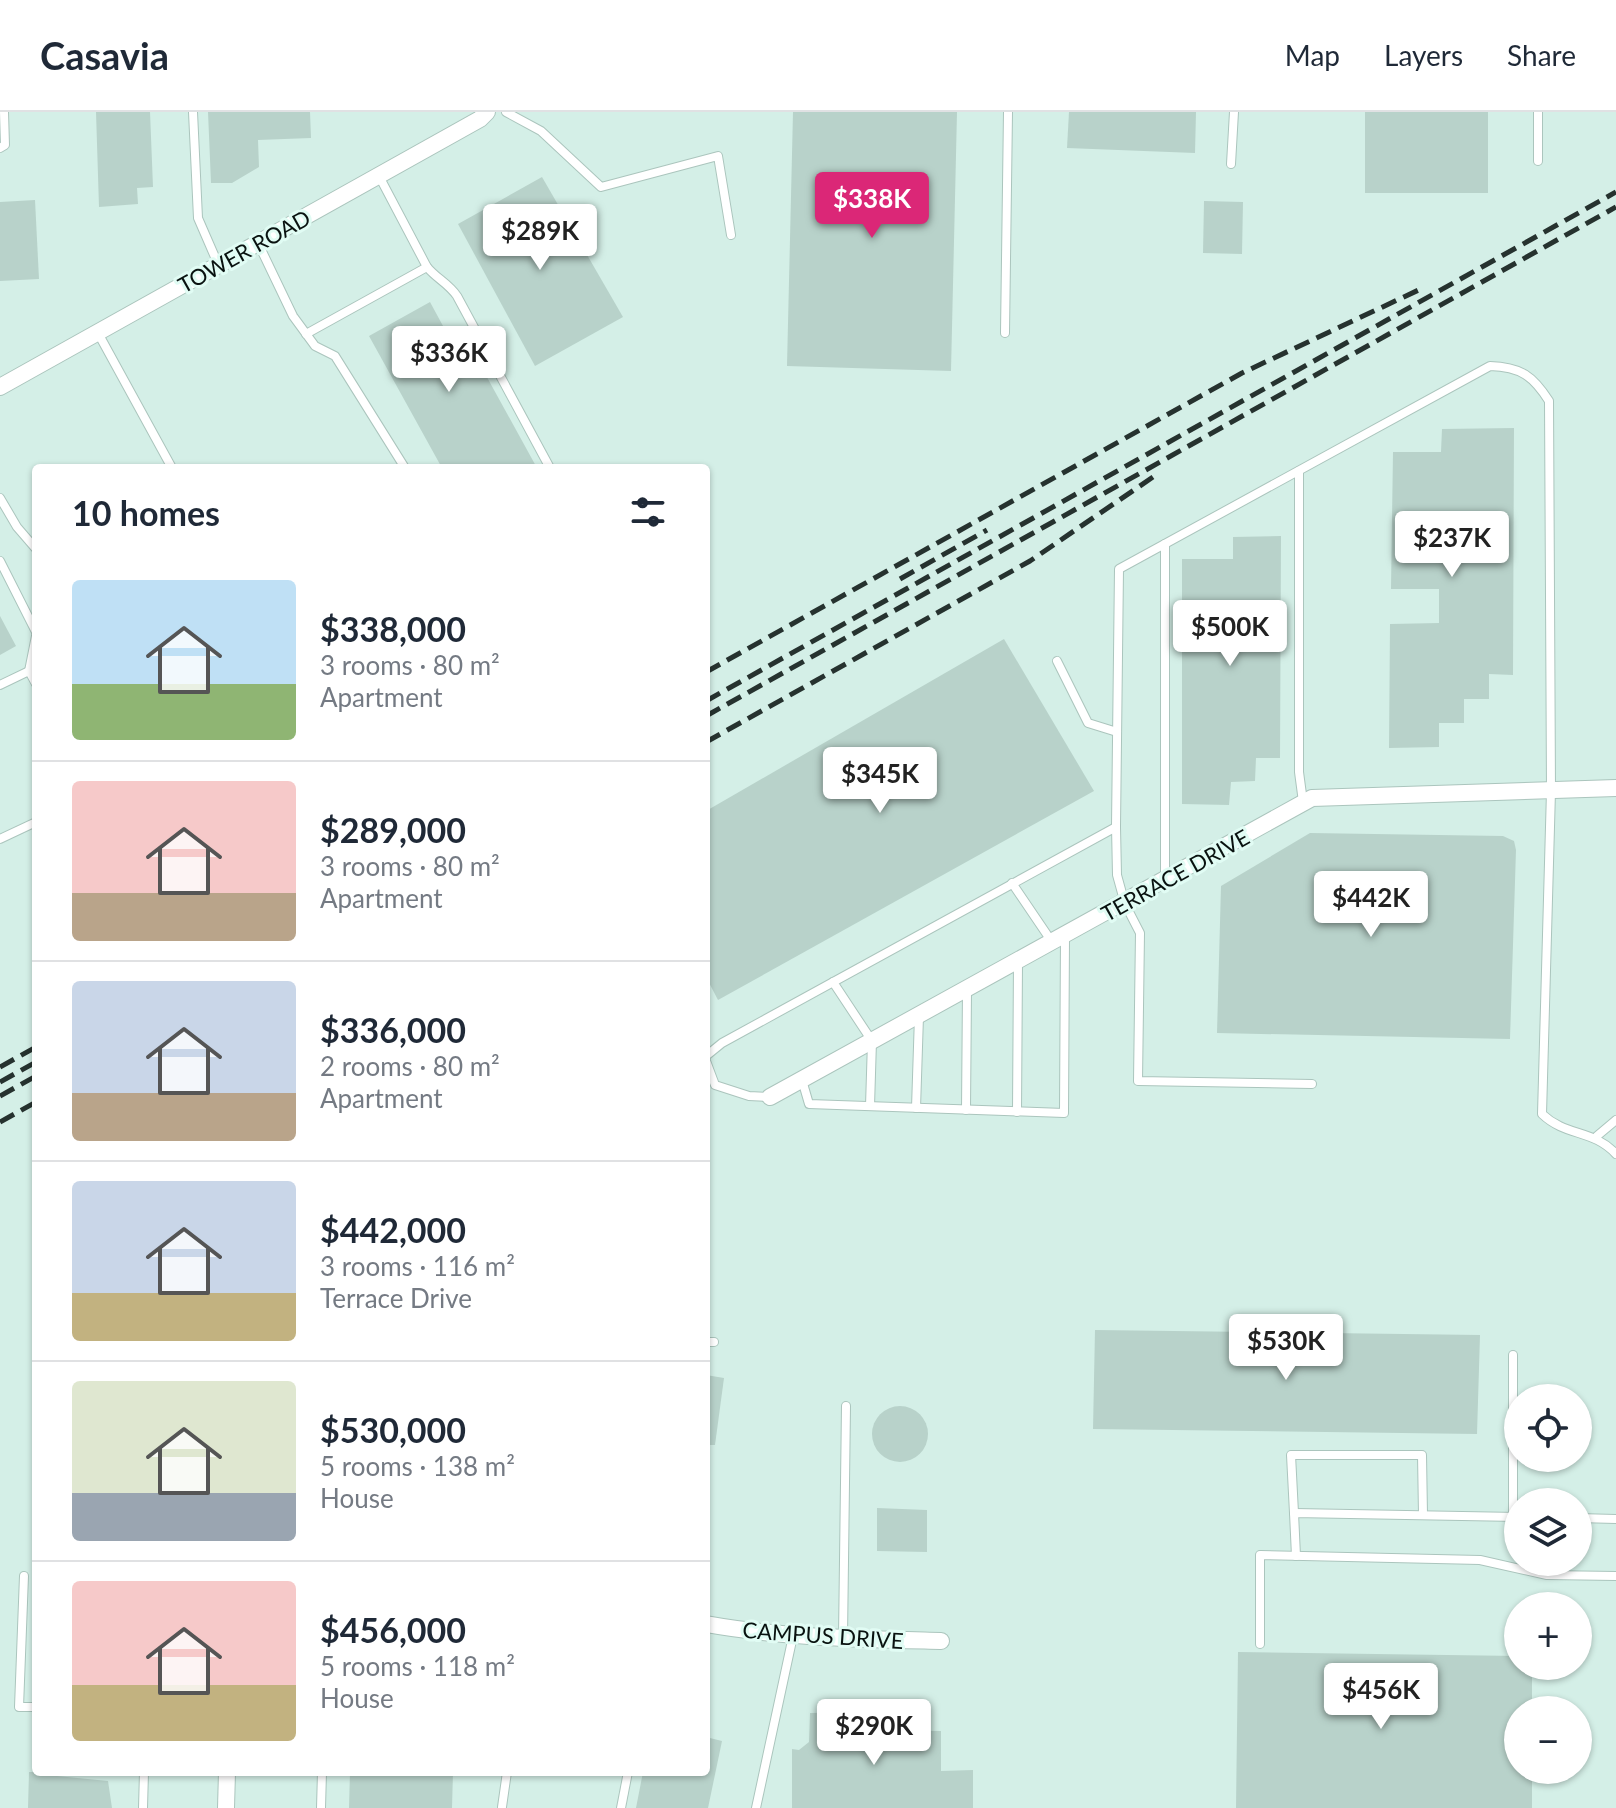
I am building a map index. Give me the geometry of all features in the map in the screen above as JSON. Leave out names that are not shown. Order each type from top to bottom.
[{"type":"street","name":"TOWER ROAD","points":[[0,387],[379,176],[487,112]]},
{"type":"street","name":"TERRACE DRIVE","points":[[770,1097],[1125,904],[1312,798],[1616,788]]},
{"type":"street","name":"CAMPUS DRIVE","points":[[710,1625],[793,1636],[941,1641]]},
{"type":"street","points":[[226,1808],[227,1776]]},
{"type":"lane","points":[[0,148],[5,145],[4,112]]},
{"type":"lane","points":[[193,112],[198,218],[218,265]]},
{"type":"lane","points":[[506,112],[541,131],[601,187],[718,156],[731,235]]},
{"type":"lane","points":[[1005,333],[1008,112]]},
{"type":"lane","points":[[1231,164],[1234,112]]},
{"type":"lane","points":[[1538,112],[1538,161]]},
{"type":"lane","points":[[379,176],[427,267],[436,278],[448,283],[457,296],[548,464]]},
{"type":"lane","points":[[258,243],[293,316],[315,346],[335,356],[402,464]]},
{"type":"lane","points":[[306,334],[427,267]]},
{"type":"lane","points":[[98,333],[170,464]]},
{"type":"lane","points":[[1312,1084],[1138,1081],[1140,933],[1125,904],[1117,875],[1119,569],[1490,366],[1511,367],[1533,376],[1549,401],[1551,791],[1542,1114],[1566,1131],[1597,1136],[1616,1154]]},
{"type":"lane","points":[[1299,471],[1299,772],[1303,803]]},
{"type":"lane","points":[[0,498],[17,527],[32,544]]},
{"type":"lane","points":[[1165,544],[1165,881]]},
{"type":"lane","points":[[0,561],[32,626]]},
{"type":"lane","points":[[32,655],[29,671],[32,677]]},
{"type":"lane","points":[[1057,661],[1088,723],[1117,732]]},
{"type":"lane","points":[[0,685],[29,671]]},
{"type":"lane","points":[[0,839],[32,824]]},
{"type":"lane","points":[[710,1054],[722,1043],[1116,827]]},
{"type":"lane","points":[[802,1080],[809,1104],[1064,1113],[1059,940],[1012,883]]},
{"type":"lane","points":[[1017,1112],[1018,962]]},
{"type":"lane","points":[[833,982],[872,1041],[870,1106]]},
{"type":"lane","points":[[966,1110],[967,990]]},
{"type":"lane","points":[[916,1108],[919,1016]]},
{"type":"lane","points":[[710,1070],[715,1085],[749,1096],[770,1097]]},
{"type":"lane","points":[[1597,1136],[1616,1120]]},
{"type":"lane","points":[[1513,1355],[1515,1488]]},
{"type":"lane","points":[[843,1639],[846,1406]]},
{"type":"lane","points":[[1296,1556],[1291,1455],[1422,1455],[1423,1515]]},
{"type":"lane","points":[[1294,1513],[1504,1517]]},
{"type":"lane","points":[[1592,1518],[1616,1519]]},
{"type":"lane","points":[[1260,1644],[1260,1555],[1480,1560],[1547,1575],[1616,1576]]},
{"type":"lane","points":[[24,1576],[19,1707],[32,1707]]},
{"type":"lane","points":[[756,1808],[793,1636]]},
{"type":"lane","points":[[143,1808],[144,1776]]},
{"type":"lane","points":[[321,1808],[322,1776]]},
{"type":"lane","points":[[502,1807],[506,1776]]},
{"type":"lane","points":[[621,1808],[627,1776]]},
{"type":"building","points":[[96,112],[150,112],[153,187],[137,188],[138,204],[99,207]]},
{"type":"building","points":[[208,112],[310,112],[311,138],[258,140],[259,167],[232,183],[211,183]]},
{"type":"building","points":[[793,112],[957,112],[951,371],[787,366]]},
{"type":"building","points":[[1069,112],[1196,112],[1195,153],[1067,148]]},
{"type":"building","points":[[1365,112],[1488,112],[1488,193],[1365,193]]},
{"type":"building","points":[[542,177],[623,317],[535,366],[458,224]]},
{"type":"building","points":[[35,200],[39,279],[0,281],[0,202]]},
{"type":"building","points":[[1204,201],[1243,202],[1242,254],[1203,253]]},
{"type":"building","points":[[430,302],[449,337],[461,330],[535,464],[440,464],[369,336]]},
{"type":"building","points":[[1514,428],[1513,675],[1489,674],[1489,699],[1464,699],[1464,723],[1439,723],[1439,747],[1389,748],[1390,624],[1439,623],[1439,589],[1391,589],[1393,452],[1441,452],[1442,429]]},
{"type":"building","points":[[1281,536],[1280,758],[1256,758],[1255,781],[1231,782],[1229,805],[1182,804],[1182,559],[1233,559],[1233,537]]},
{"type":"building","points":[[0,616],[16,646],[0,655]]},
{"type":"building","points":[[1004,639],[1094,791],[718,1000],[710,985],[710,809]]},
{"type":"building","points":[[1310,833],[1503,836],[1514,841],[1510,1039],[1217,1033],[1221,886]]},
{"type":"building","points":[[1095,1330],[1480,1335],[1477,1434],[1093,1429]]},
{"type":"building","points":[[710,1376],[724,1378],[715,1445],[710,1445]]},
{"type":"building","points":[[900,1406],[920,1414],[928,1434],[920,1454],[900,1462],[880,1454],[872,1434],[880,1414]]},
{"type":"building","points":[[877,1508],[927,1510],[927,1552],[877,1551]]},
{"type":"building","points":[[1238,1652],[1504,1656],[1504,1680],[1532,1680],[1532,1696],[1504,1696],[1504,1784],[1532,1784],[1532,1808],[1236,1808]]},
{"type":"building","points":[[878,1712],[878,1730],[941,1731],[941,1771],[973,1770],[973,1808],[792,1808],[792,1749],[799,1750],[809,1742],[810,1713]]},
{"type":"building","points":[[710,1738],[722,1741],[708,1808],[636,1808],[642,1776],[710,1776]]},
{"type":"building","points":[[29,1772],[32,1776],[108,1781],[112,1808],[28,1808]]},
{"type":"building","points":[[350,1776],[453,1776],[452,1808],[349,1808]]},
{"type":"railway","points":[[710,699],[1616,192]]},
{"type":"railway","points":[[710,714],[1616,207]]},
{"type":"railway","points":[[710,670],[1242,373],[1425,287]]},
{"type":"railway","points":[[710,740],[1030,561],[1153,477]]},
{"type":"railway","points":[[900,579],[987,530]]},
{"type":"railway","points":[[0,1067],[32,1049]]},
{"type":"railway","points":[[0,1082],[32,1064]]},
{"type":"railway","points":[[0,1096],[32,1078]]},
{"type":"railway","points":[[0,1122],[32,1104]]}]
